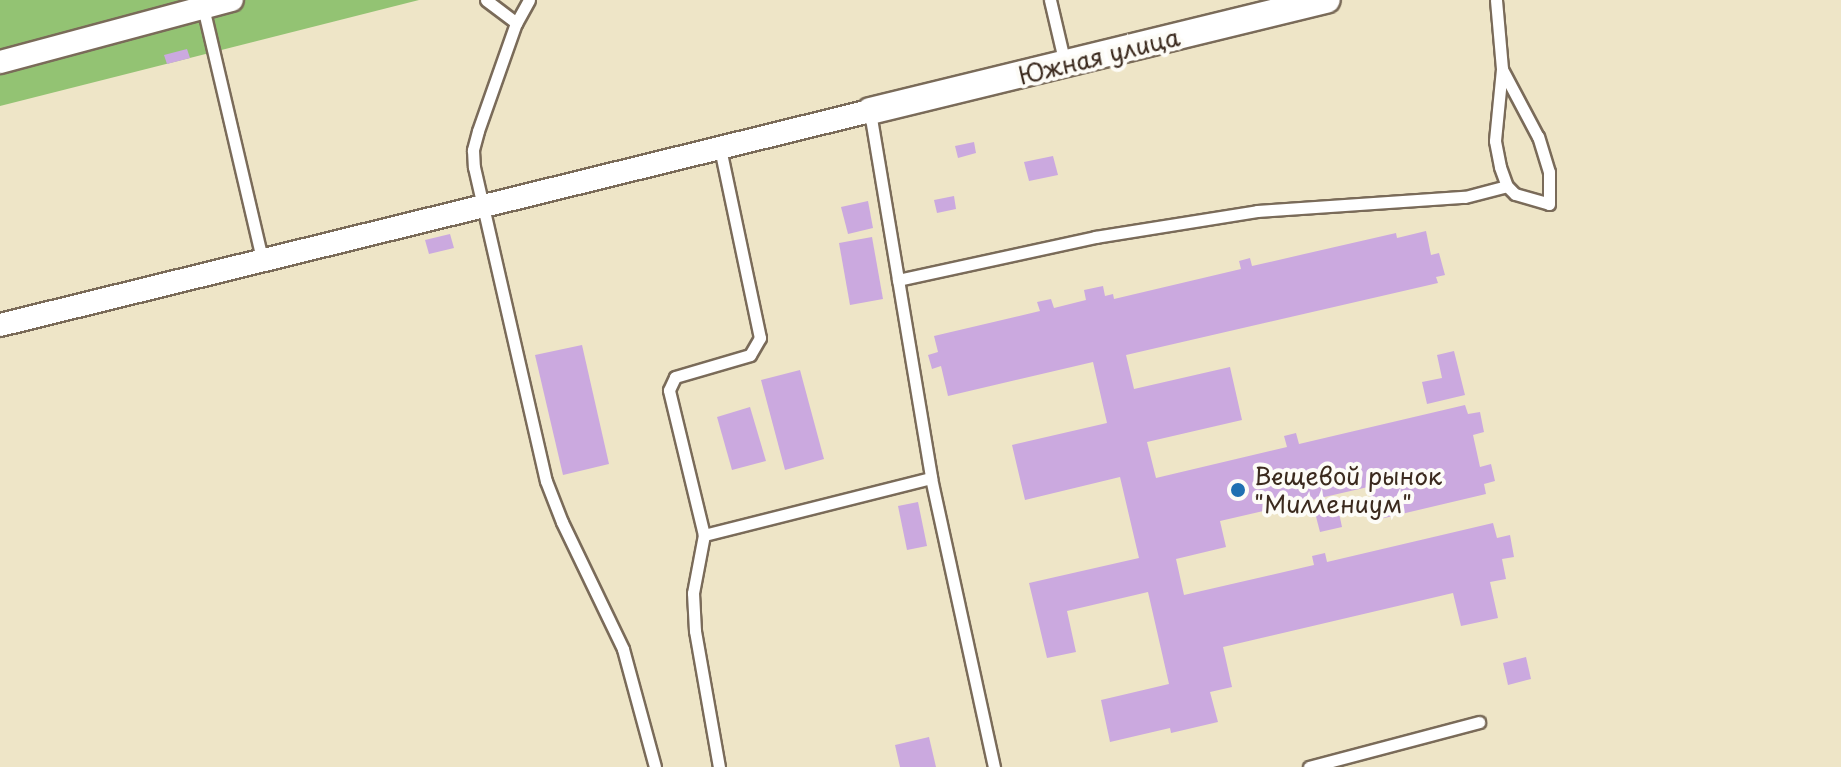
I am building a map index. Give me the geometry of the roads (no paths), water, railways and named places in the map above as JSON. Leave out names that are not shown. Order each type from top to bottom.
[{"type":"street","points":[[0,62],[232,0]]},
{"type":"street","name":"Южная улица","points":[[870,111],[1327,0]]},
{"type":"street","points":[[0,325],[870,111]]},
{"type":"lane","points":[[486,0],[516,23]]},
{"type":"lane","points":[[529,0],[516,23],[473,150],[546,481],[562,522],[623,649],[655,767]]},
{"type":"lane","points":[[1050,0],[1065,64]]},
{"type":"lane","points":[[1496,0],[1502,69],[1495,141],[1507,186],[1515,194],[1549,204],[1549,172],[1538,137],[1502,69]]},
{"type":"lane","points":[[203,7],[263,262]]},
{"type":"lane","points":[[870,111],[931,478],[994,767]]},
{"type":"lane","points":[[719,767],[695,631],[693,593],[704,535],[669,390],[675,377],[750,355],[760,338],[720,149]]},
{"type":"lane","points":[[898,280],[1095,237],[1257,211],[1465,197],[1507,186]]},
{"type":"lane","points":[[704,535],[931,478]]},
{"type":"lane","points":[[1309,767],[1479,722]]},
{"type":"place","name":"Вещевой рынок \"Миллениум\"","points":[[1238,490]]}]
